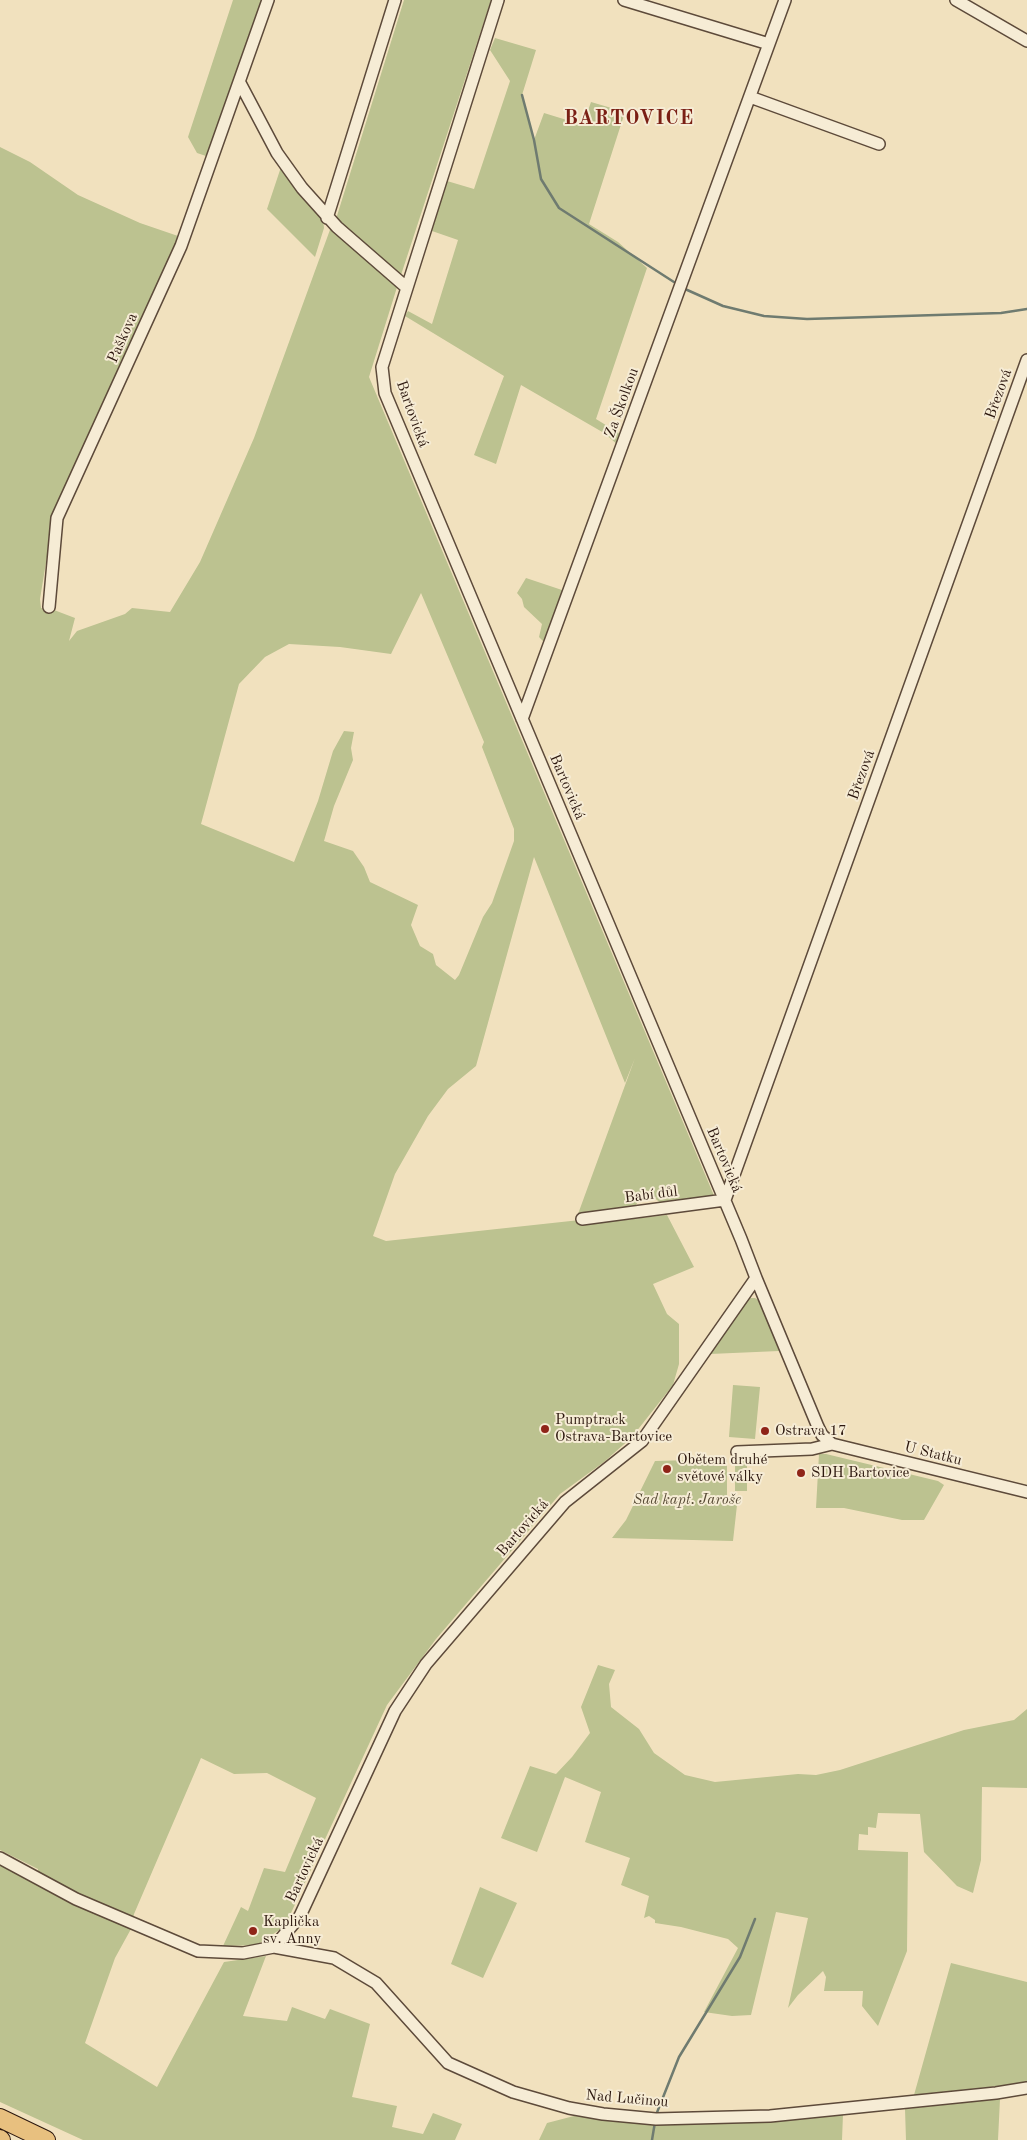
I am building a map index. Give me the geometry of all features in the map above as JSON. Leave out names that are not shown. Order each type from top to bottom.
[{"type":"highway","points":[[0,2118],[46,2140]]},
{"type":"street","name":"Paškova","points":[[48,607],[57,518],[181,246],[268,0]]},
{"type":"street","points":[[328,218],[395,0]]},
{"type":"street","name":"Bartovická","points":[[274,1947],[300,1916],[395,1711],[426,1664],[565,1502],[642,1441],[756,1278],[725,1200],[385,393],[382,367],[498,0]]},
{"type":"street","points":[[624,0],[769,44]]},
{"type":"street","name":"Za Školkou","points":[[522,719],[785,0]]},
{"type":"street","points":[[956,0],[1027,41]]},
{"type":"street","points":[[240,83],[277,153],[302,188],[328,218],[406,287]]},
{"type":"street","points":[[750,97],[879,144]]},
{"type":"street","name":"Březová","points":[[725,1200],[1027,360]]},
{"type":"street","name":"Babí důl","points":[[582,1219],[725,1200]]},
{"type":"street","points":[[756,1278],[818,1427],[822,1435],[832,1444]]},
{"type":"street","name":"U Statku","points":[[738,1452],[812,1449],[832,1444],[1027,1492]]},
{"type":"street","points":[[0,1858],[76,1899],[198,1951],[243,1954],[274,1947]]},
{"type":"street","name":"Nad Lučinou","points":[[274,1947],[334,1958],[376,1983],[448,2063],[513,2092],[569,2108],[595,2113],[656,2118],[770,2116],[996,2094],[1027,2088]]},
{"type":"green space","points":[[233,0],[263,0],[209,157],[197,153],[188,137]]},
{"type":"green space","points":[[404,0],[491,0],[401,275],[336,219]]},
{"type":"green space","points":[[495,38],[536,50],[522,95],[534,140],[544,113],[583,125],[591,102],[625,112],[589,224],[618,242],[647,268],[596,419],[622,435],[618,445],[604,433],[521,385],[496,464],[474,455],[504,376],[405,316],[408,311],[432,324],[458,240],[432,231],[447,181],[474,189],[510,81],[490,50]]},
{"type":"green space","points":[[0,147],[30,162],[78,195],[140,223],[178,236],[165,270],[54,514],[40,599],[41,608],[54,610],[75,618],[69,641],[77,631],[125,614],[132,608],[170,612],[200,562],[254,438],[331,227],[398,284],[369,377],[715,1198],[663,1205],[651,1195],[641,1197],[634,1208],[578,1214],[635,1058],[625,1083],[534,857],[476,1066],[448,1089],[428,1116],[395,1174],[373,1236],[386,1241],[580,1220],[582,1225],[667,1215],[694,1267],[653,1284],[667,1314],[679,1324],[679,1364],[673,1385],[632,1437],[604,1462],[560,1494],[436,1639],[387,1705],[285,1926],[257,1945],[223,1946],[241,1907],[248,1911],[264,1868],[285,1872],[316,1798],[267,1773],[234,1774],[201,1758],[134,1914],[131,1929],[115,1958],[85,2043],[157,2087],[224,1962],[266,1956],[243,2016],[287,2021],[292,2007],[325,2019],[330,2009],[370,2024],[352,2097],[397,2106],[392,2127],[423,2134],[433,2113],[462,2124],[455,2140],[83,2140],[0,2102],[0,1862],[38,1880],[38,1869],[0,1850]],"holes":[[[421,593],[484,742],[482,747],[514,829],[514,841],[492,903],[483,917],[459,975],[455,980],[436,965],[433,954],[420,946],[411,925],[418,905],[370,882],[364,867],[353,851],[324,841],[334,806],[353,760],[351,748],[354,732],[344,731],[333,751],[318,801],[294,862],[201,824],[239,684],[265,657],[289,644],[340,647],[391,654]]]},
{"type":"green space","points":[[281,167],[323,218],[324,228],[315,257],[267,209]]},
{"type":"green space","points":[[526,578],[565,591],[546,644],[539,637],[542,624],[524,607],[522,599],[517,593]]},
{"type":"green space","points":[[749,1298],[755,1298],[760,1301],[779,1351],[710,1354]]},
{"type":"green space","points":[[733,1385],[760,1387],[755,1439],[729,1437]]},
{"type":"green space","points":[[819,1454],[826,1454],[938,1481],[944,1485],[924,1520],[902,1520],[844,1508],[816,1508]]},
{"type":"green space","name":"Sad kapt. Jaroše","points":[[727,1459],[727,1503],[737,1505],[733,1541],[612,1538],[626,1520],[655,1461]]},
{"type":"green space","points":[[735,1461],[747,1461],[747,1491],[735,1491]]},
{"type":"green space","points":[[598,1665],[615,1670],[609,1684],[611,1707],[639,1729],[654,1753],[685,1775],[715,1782],[798,1774],[816,1775],[840,1770],[964,1730],[1014,1720],[1027,1709],[1027,1788],[982,1787],[981,1860],[973,1893],[957,1886],[924,1852],[920,1814],[878,1813],[876,1828],[868,1827],[868,1835],[859,1834],[858,1850],[908,1852],[907,1951],[878,2026],[862,2006],[863,1991],[824,1991],[826,1977],[823,1971],[798,1995],[788,2008],[808,1918],[776,1912],[751,2015],[732,2016],[704,2012],[738,1948],[728,1939],[681,1927],[655,1923],[655,1920],[649,1916],[644,1918],[649,1896],[621,1885],[630,1858],[585,1842],[601,1792],[565,1777],[537,1852],[501,1838],[530,1766],[556,1774],[590,1733],[581,1707]]},
{"type":"green space","points":[[480,1887],[517,1903],[483,1978],[451,1964]]},
{"type":"green space","points":[[951,1963],[1027,1982],[1027,2083],[914,2095]]},
{"type":"green space","points":[[1000,2099],[998,2140],[906,2140],[905,2109]]},
{"type":"green space","points":[[843,2114],[842,2140],[539,2140],[547,2123],[574,2116],[665,2124],[808,2119]]},
{"type":"waterway","points":[[522,95],[534,140],[541,179],[559,208],[677,284]]},
{"type":"waterway","points":[[685,289],[723,306],[764,316],[807,319],[1001,313],[1027,309]]},
{"type":"waterway","points":[[656,2115],[679,2057],[740,1957],[755,1919]]},
{"type":"waterway","points":[[652,2140],[655,2122]]},
{"type":"place","name":"Pumptrack Ostrava-Bartovice","points":[[545,1429]]},
{"type":"place","name":"Ostrava 17","points":[[765,1431]]},
{"type":"place","name":"Obětem druhé světové války","points":[[667,1469]]},
{"type":"place","name":"SDH Bartovice","points":[[801,1473]]},
{"type":"place","name":"Kaplička sv. Anny","points":[[253,1931]]},
{"type":"district","name":"BARTOVICE","points":[[629,119]]}]
